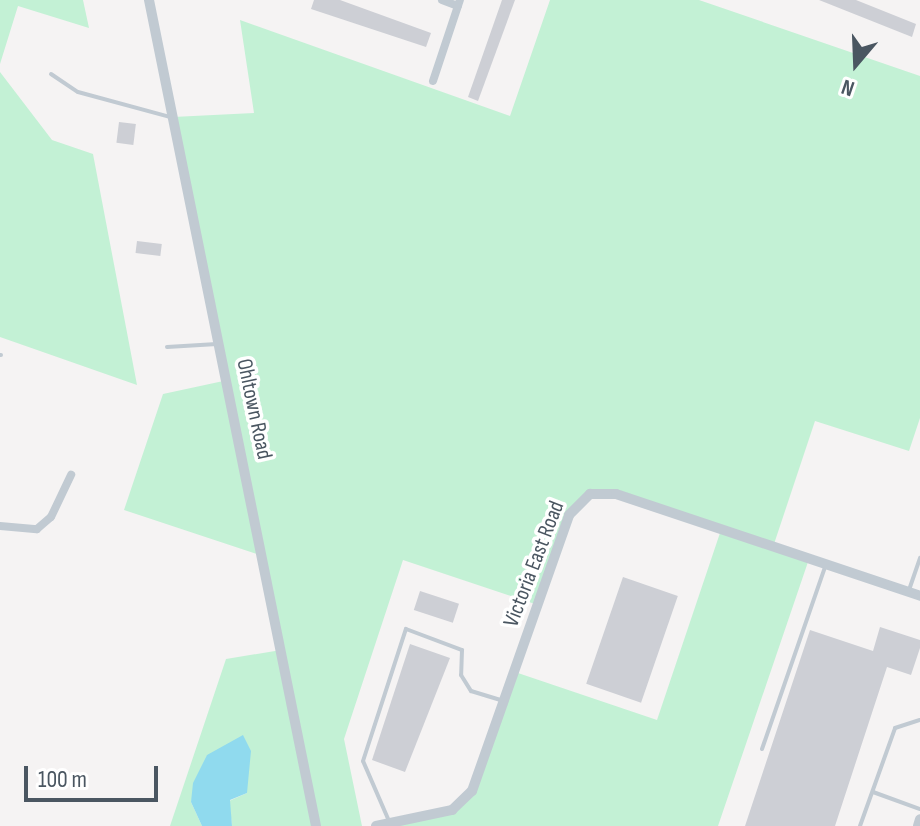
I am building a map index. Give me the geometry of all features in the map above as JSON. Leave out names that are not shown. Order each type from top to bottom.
[{"type":"street","name":"Ohltown Road","points":[[149,0],[316,826]]},
{"type":"street","points":[[433,81],[459,3],[442,0]]},
{"type":"street","points":[[0,526],[37,529],[51,517],[71,475]]},
{"type":"street","name":"Victoria East Road","points":[[376,826],[445,812],[467,799],[569,515],[590,494],[616,494],[920,596]]},
{"type":"street","points":[[918,826],[920,819]]},
{"type":"lane","points":[[51,74],[78,92],[173,117]]},
{"type":"lane","points":[[167,347],[220,344]]},
{"type":"lane","points":[[908,592],[920,558]]},
{"type":"lane","points":[[762,749],[825,565]]},
{"type":"lane","points":[[390,823],[363,761],[406,629],[462,650],[461,675],[471,691],[504,701]]},
{"type":"lane","points":[[860,826],[895,728],[919,718]]},
{"type":"lane","points":[[872,791],[920,809]]},
{"type":"green space","points":[[0,0],[83,0],[89,28],[18,6],[0,64]]},
{"type":"green space","points":[[550,0],[699,0],[920,76],[920,418],[909,451],[815,421],[773,547],[809,559],[718,826],[376,826],[445,812],[467,799],[515,672],[657,720],[721,530],[604,492],[577,503],[538,605],[403,560],[344,739],[362,826],[232,826],[229,801],[247,793],[229,746],[207,756],[191,802],[202,826],[170,826],[226,659],[281,650],[263,556],[124,510],[163,394],[228,380],[173,117],[254,113],[240,20],[510,116]]},
{"type":"green space","points":[[0,72],[52,140],[93,154],[137,385],[0,337]]},
{"type":"water","points":[[243,735],[251,751],[247,793],[230,800],[232,826],[202,826],[191,802],[193,783],[207,755]]},
{"type":"building","points":[[314,0],[340,0],[431,33],[426,47],[311,9]]},
{"type":"building","points":[[502,0],[515,0],[478,101],[468,97]]},
{"type":"building","points":[[819,0],[856,0],[916,24],[912,37]]},
{"type":"building","points":[[119,122],[136,124],[133,145],[116,143]]},
{"type":"building","points":[[137,241],[162,244],[160,256],[136,253]]},
{"type":"building","points":[[623,577],[678,596],[641,703],[586,684]]},
{"type":"building","points":[[420,591],[459,604],[453,623],[414,610]]},
{"type":"building","points":[[880,627],[920,640],[920,648],[911,675],[887,667],[835,826],[745,826],[810,630],[873,651]]},
{"type":"building","points":[[410,644],[450,658],[405,772],[372,760]]}]
